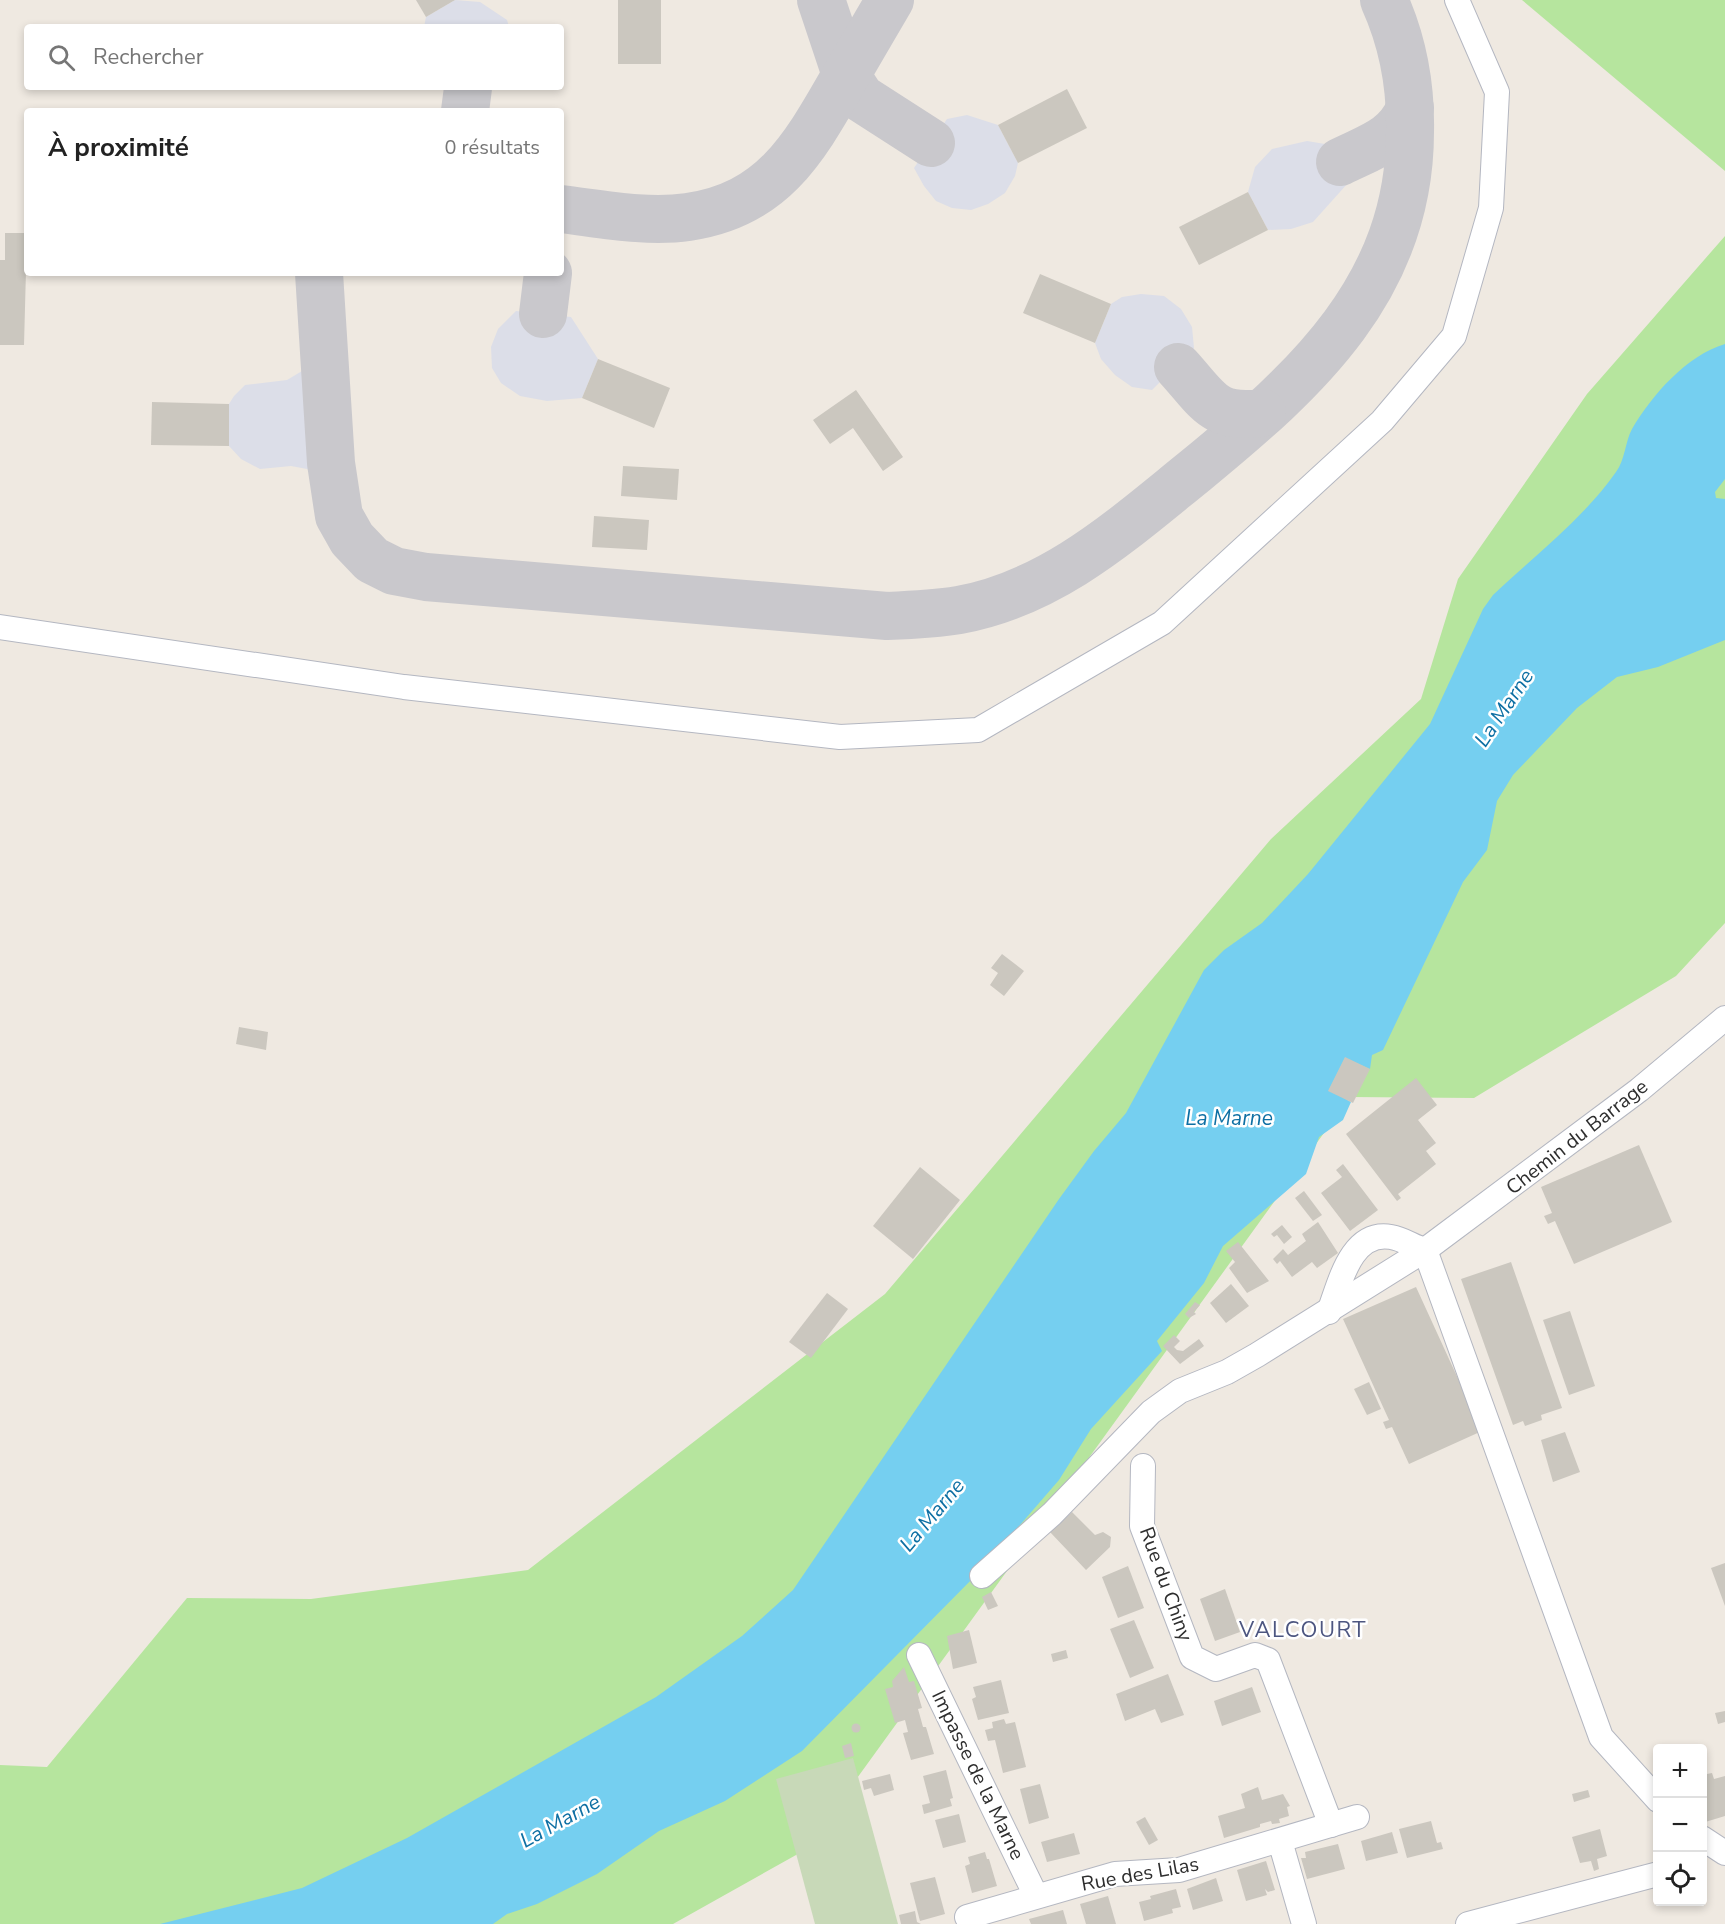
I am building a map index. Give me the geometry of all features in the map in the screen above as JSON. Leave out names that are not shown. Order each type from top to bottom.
[{"type":"street","points":[[0,627],[404,687],[840,737],[978,730],[1162,623],[1382,421],[1454,336],[1491,208],[1497,92],[1457,0]]},
{"type":"street","name":"Chemin du Barrage","points":[[982,1576],[1052,1514],[1150,1413],[1180,1391],[1227,1372],[1329,1312],[1425,1250],[1630,1096],[1725,1018]]},
{"type":"street","points":[[1329,1312],[1351,1258],[1356,1249],[1365,1241],[1374,1237],[1393,1237],[1425,1250],[1600,1737],[1656,1798]]},
{"type":"street","name":"Rue du Chiny","points":[[1143,1466],[1142,1526],[1192,1657],[1216,1669],[1255,1655],[1268,1660],[1331,1825]]},
{"type":"street","name":"Impasse de la Marne","points":[[919,1655],[1036,1896]]},
{"type":"street","name":"Rue des Lilas","points":[[967,1917],[1115,1874],[1179,1870],[1357,1817]]},
{"type":"street","points":[[1280,1841],[1304,1924]]},
{"type":"street","points":[[1707,1841],[1725,1854]]},
{"type":"street","points":[[1707,1860],[1725,1854]]},
{"type":"street","points":[[1468,1924],[1653,1875]]},
{"type":"shaded area","points":[[455,0],[480,2],[507,20],[508,24],[425,24],[426,17]]},
{"type":"shaded area","points":[[967,115],[998,125],[1018,163],[1015,176],[1005,193],[988,204],[971,210],[952,208],[936,201],[914,168],[947,119]]},
{"type":"shaded area","points":[[1307,141],[1331,145],[1348,183],[1313,222],[1291,229],[1268,230],[1248,192],[1255,167],[1272,149]]},
{"type":"shaded area","points":[[1141,294],[1164,296],[1181,309],[1192,327],[1194,348],[1152,390],[1132,387],[1115,375],[1101,359],[1095,343],[1111,304],[1122,297]]},
{"type":"shaded area","points":[[516,311],[571,317],[598,359],[582,398],[547,401],[520,396],[501,383],[492,368],[491,347],[498,329]]},
{"type":"shaded area","points":[[312,365],[319,478],[307,469],[291,466],[260,469],[241,459],[229,446],[229,404],[234,396],[245,385],[287,380]]},
{"type":"green space","points":[[1522,0],[1725,0],[1725,171]]},
{"type":"green space","points":[[1725,236],[1725,923],[1676,976],[1474,1098],[1350,1097],[805,1850],[673,1924],[0,1924],[0,1765],[47,1767],[187,1598],[311,1599],[528,1570],[885,1294],[1271,839],[1421,699],[1458,579],[1587,394]]},
{"type":"green space","points":[[853,1758],[898,1924],[815,1924],[776,1779]]},
{"type":"water","name":"La Marne","points":[[1725,344],[1725,479],[1715,492],[1716,498],[1725,499],[1725,640],[1658,667],[1617,677],[1577,708],[1513,775],[1497,801],[1487,850],[1463,882],[1383,1050],[1372,1055],[1370,1069],[1345,1058],[1329,1090],[1351,1102],[1343,1120],[1319,1137],[1306,1174],[1223,1246],[1204,1283],[1157,1341],[1162,1351],[1091,1429],[1059,1480],[981,1570],[802,1751],[725,1801],[659,1831],[597,1874],[537,1904],[507,1914],[493,1924],[160,1924],[302,1888],[407,1838],[656,1697],[742,1636],[793,1590],[1059,1199],[1094,1151],[1126,1113],[1204,970],[1224,950],[1262,923],[1308,874],[1430,724],[1483,609],[1493,595],[1574,521],[1603,489],[1619,467],[1632,429],[1660,390],[1697,357]]},
{"type":"building","points":[[416,0],[455,0],[426,17]]},
{"type":"building","points":[[618,0],[661,0],[661,64],[618,64]]},
{"type":"building","points":[[1067,89],[1087,128],[1018,163],[998,125]]},
{"type":"building","points":[[1248,192],[1268,230],[1199,265],[1179,227]]},
{"type":"building","points":[[5,233],[24,233],[24,276],[26,276],[24,345],[0,345],[0,260],[5,260]]},
{"type":"building","points":[[1040,274],[1111,304],[1095,343],[1023,313]]},
{"type":"building","points":[[598,359],[670,388],[654,428],[582,398]]},
{"type":"building","points":[[856,390],[903,457],[883,471],[853,428],[830,444],[813,420]]},
{"type":"building","points":[[152,402],[229,404],[229,446],[151,445]]},
{"type":"building","points":[[623,466],[679,469],[677,500],[621,496]]},
{"type":"building","points":[[594,516],[649,520],[647,550],[592,547]]},
{"type":"building","points":[[1002,954],[1024,971],[1004,996],[990,985],[998,973],[991,968]]},
{"type":"building","points":[[239,1027],[268,1032],[266,1050],[236,1044]]},
{"type":"building","points":[[1345,1057],[1370,1069],[1353,1103],[1328,1091]]},
{"type":"building","points":[[1416,1078],[1437,1105],[1418,1120],[1436,1143],[1426,1151],[1436,1164],[1398,1194],[1401,1198],[1397,1201],[1346,1134]]},
{"type":"building","points":[[1639,1145],[1672,1222],[1574,1264],[1555,1221],[1548,1224],[1544,1216],[1552,1213],[1541,1187]]},
{"type":"building","points":[[1343,1164],[1378,1210],[1350,1231],[1321,1193],[1342,1177],[1336,1170]]},
{"type":"building","points":[[920,1167],[960,1200],[913,1259],[873,1226]]},
{"type":"building","points":[[1304,1191],[1322,1215],[1313,1221],[1295,1198]]},
{"type":"building","points":[[1318,1222],[1338,1253],[1317,1268],[1312,1262],[1292,1277],[1280,1261],[1277,1264],[1273,1259],[1283,1249],[1288,1255],[1306,1241],[1302,1234]]},
{"type":"building","points":[[1282,1225],[1292,1237],[1284,1244],[1277,1235],[1274,1237],[1271,1234]]},
{"type":"building","points":[[1238,1242],[1269,1281],[1247,1293],[1229,1268],[1235,1262],[1226,1251]]},
{"type":"building","points":[[1511,1262],[1562,1408],[1541,1415],[1542,1420],[1525,1426],[1523,1421],[1513,1425],[1461,1279]]},
{"type":"building","points":[[1231,1284],[1249,1306],[1226,1323],[1210,1303]]},
{"type":"building","points":[[1416,1287],[1482,1431],[1409,1464],[1392,1427],[1386,1429],[1383,1422],[1389,1420],[1343,1319]]},
{"type":"building","points":[[827,1293],[848,1309],[811,1358],[789,1342]]},
{"type":"building","points":[[1195,1302],[1200,1305],[1194,1312],[1196,1314],[1189,1318],[1185,1314]]},
{"type":"building","points":[[1570,1311],[1595,1386],[1569,1395],[1543,1320]]},
{"type":"building","points":[[1174,1335],[1180,1341],[1174,1347],[1177,1350],[1183,1351],[1199,1339],[1204,1346],[1180,1364],[1163,1346]]},
{"type":"building","points":[[1369,1382],[1381,1409],[1367,1415],[1354,1389]]},
{"type":"building","points":[[1565,1432],[1580,1472],[1553,1482],[1541,1440]]},
{"type":"building","points":[[1072,1512],[1095,1535],[1103,1532],[1111,1537],[1110,1547],[1086,1570],[1050,1532]]},
{"type":"building","points":[[1725,1563],[1725,1606],[1711,1568]]},
{"type":"building","points":[[1128,1566],[1144,1608],[1118,1618],[1102,1577]]},
{"type":"building","points":[[1225,1589],[1240,1632],[1215,1641],[1200,1599]]},
{"type":"building","points":[[991,1592],[998,1606],[988,1610],[982,1597]]},
{"type":"building","points":[[1134,1620],[1154,1668],[1130,1678],[1110,1629]]},
{"type":"building","points":[[969,1630],[977,1663],[953,1669],[947,1636]]},
{"type":"building","points":[[1066,1650],[1068,1658],[1053,1662],[1051,1654]]},
{"type":"building","points":[[904,1667],[909,1682],[914,1681],[922,1708],[918,1709],[934,1754],[911,1760],[903,1733],[908,1732],[905,1720],[895,1723],[885,1689],[893,1687],[892,1681]]},
{"type":"building","points":[[1168,1674],[1184,1715],[1161,1723],[1155,1709],[1125,1721],[1116,1694]]},
{"type":"building","points":[[1001,1680],[1009,1713],[978,1720],[972,1699],[976,1697],[973,1687]]},
{"type":"building","points":[[1252,1687],[1261,1712],[1222,1726],[1214,1701]]},
{"type":"building","points":[[1725,1711],[1725,1722],[1718,1724],[1715,1713]]},
{"type":"building","points":[[1004,1719],[1006,1724],[1015,1722],[1026,1767],[1003,1773],[995,1740],[988,1741],[985,1730],[993,1728],[992,1722]]},
{"type":"building","points":[[856,1723],[861,1728],[856,1733],[851,1728]]},
{"type":"building","points":[[851,1743],[854,1756],[845,1758],[842,1746]]},
{"type":"building","points":[[946,1770],[953,1798],[950,1799],[952,1806],[924,1814],[922,1805],[930,1803],[923,1776]]},
{"type":"building","points":[[1712,1773],[1714,1779],[1725,1776],[1725,1816],[1707,1821],[1707,1798],[1707,1774]]},
{"type":"building","points":[[890,1774],[894,1790],[874,1796],[871,1788],[864,1790],[862,1781]]},
{"type":"building","points":[[1040,1784],[1049,1818],[1029,1824],[1020,1789]]},
{"type":"building","points":[[1258,1787],[1262,1800],[1283,1794],[1290,1806],[1287,1807],[1289,1816],[1279,1819],[1280,1823],[1272,1824],[1271,1821],[1260,1824],[1260,1827],[1224,1838],[1218,1816],[1245,1808],[1241,1794]]},
{"type":"building","points":[[1588,1790],[1590,1797],[1574,1802],[1572,1794]]},
{"type":"building","points":[[959,1814],[966,1842],[943,1848],[935,1820]]},
{"type":"building","points":[[1145,1817],[1158,1840],[1149,1845],[1136,1822]]},
{"type":"building","points":[[1431,1821],[1437,1843],[1441,1842],[1443,1849],[1407,1858],[1399,1829]]},
{"type":"building","points":[[1600,1829],[1607,1856],[1597,1859],[1599,1869],[1594,1871],[1591,1861],[1580,1863],[1572,1837]]},
{"type":"building","points":[[1392,1832],[1398,1853],[1366,1861],[1361,1841]]},
{"type":"building","points":[[1074,1833],[1080,1854],[1047,1862],[1041,1842]]},
{"type":"building","points":[[1338,1844],[1345,1869],[1307,1879],[1301,1858],[1306,1858],[1305,1852]]},
{"type":"building","points":[[985,1852],[997,1886],[972,1893],[965,1866],[970,1864],[968,1857]]},
{"type":"building","points":[[1266,1861],[1275,1890],[1268,1892],[1265,1889],[1267,1895],[1246,1901],[1237,1870]]},
{"type":"building","points":[[935,1877],[945,1914],[920,1921],[910,1883]]},
{"type":"building","points":[[1216,1878],[1223,1901],[1193,1910],[1187,1889]]},
{"type":"building","points":[[1176,1889],[1181,1907],[1172,1909],[1173,1913],[1144,1921],[1139,1902],[1151,1899],[1150,1896]]},
{"type":"building","points":[[1108,1896],[1116,1924],[1086,1924],[1080,1904]]},
{"type":"building","points":[[1063,1910],[1067,1924],[1031,1924],[1029,1919]]},
{"type":"building","points":[[915,1911],[917,1922],[921,1924],[901,1924],[899,1915]]},
{"type":"taxiway","points":[[821,0],[846,75],[861,98],[931,143]]},
{"type":"taxiway","points":[[564,209],[672,219],[717,211],[742,200],[763,187],[782,170],[813,130],[890,0]]},
{"type":"taxiway","points":[[319,276],[331,463],[339,516],[352,539],[372,560],[394,571],[426,577],[887,616],[959,610],[993,602],[1056,574],[1141,515],[1236,437],[1275,401],[1312,365],[1344,326],[1371,283],[1392,238],[1405,187],[1410,132],[1409,98],[1401,48],[1384,0]]},
{"type":"taxiway","points":[[465,108],[468,90]]},
{"type":"taxiway","points":[[1340,162],[1372,147],[1390,135],[1398,128],[1410,108]]},
{"type":"taxiway","points":[[543,314],[548,276]]},
{"type":"taxiway","points":[[1178,367],[1205,398],[1222,410],[1246,414],[1262,413]]},
{"type":"district","name":"VALCOURT","points":[[1303,1630]]}]
